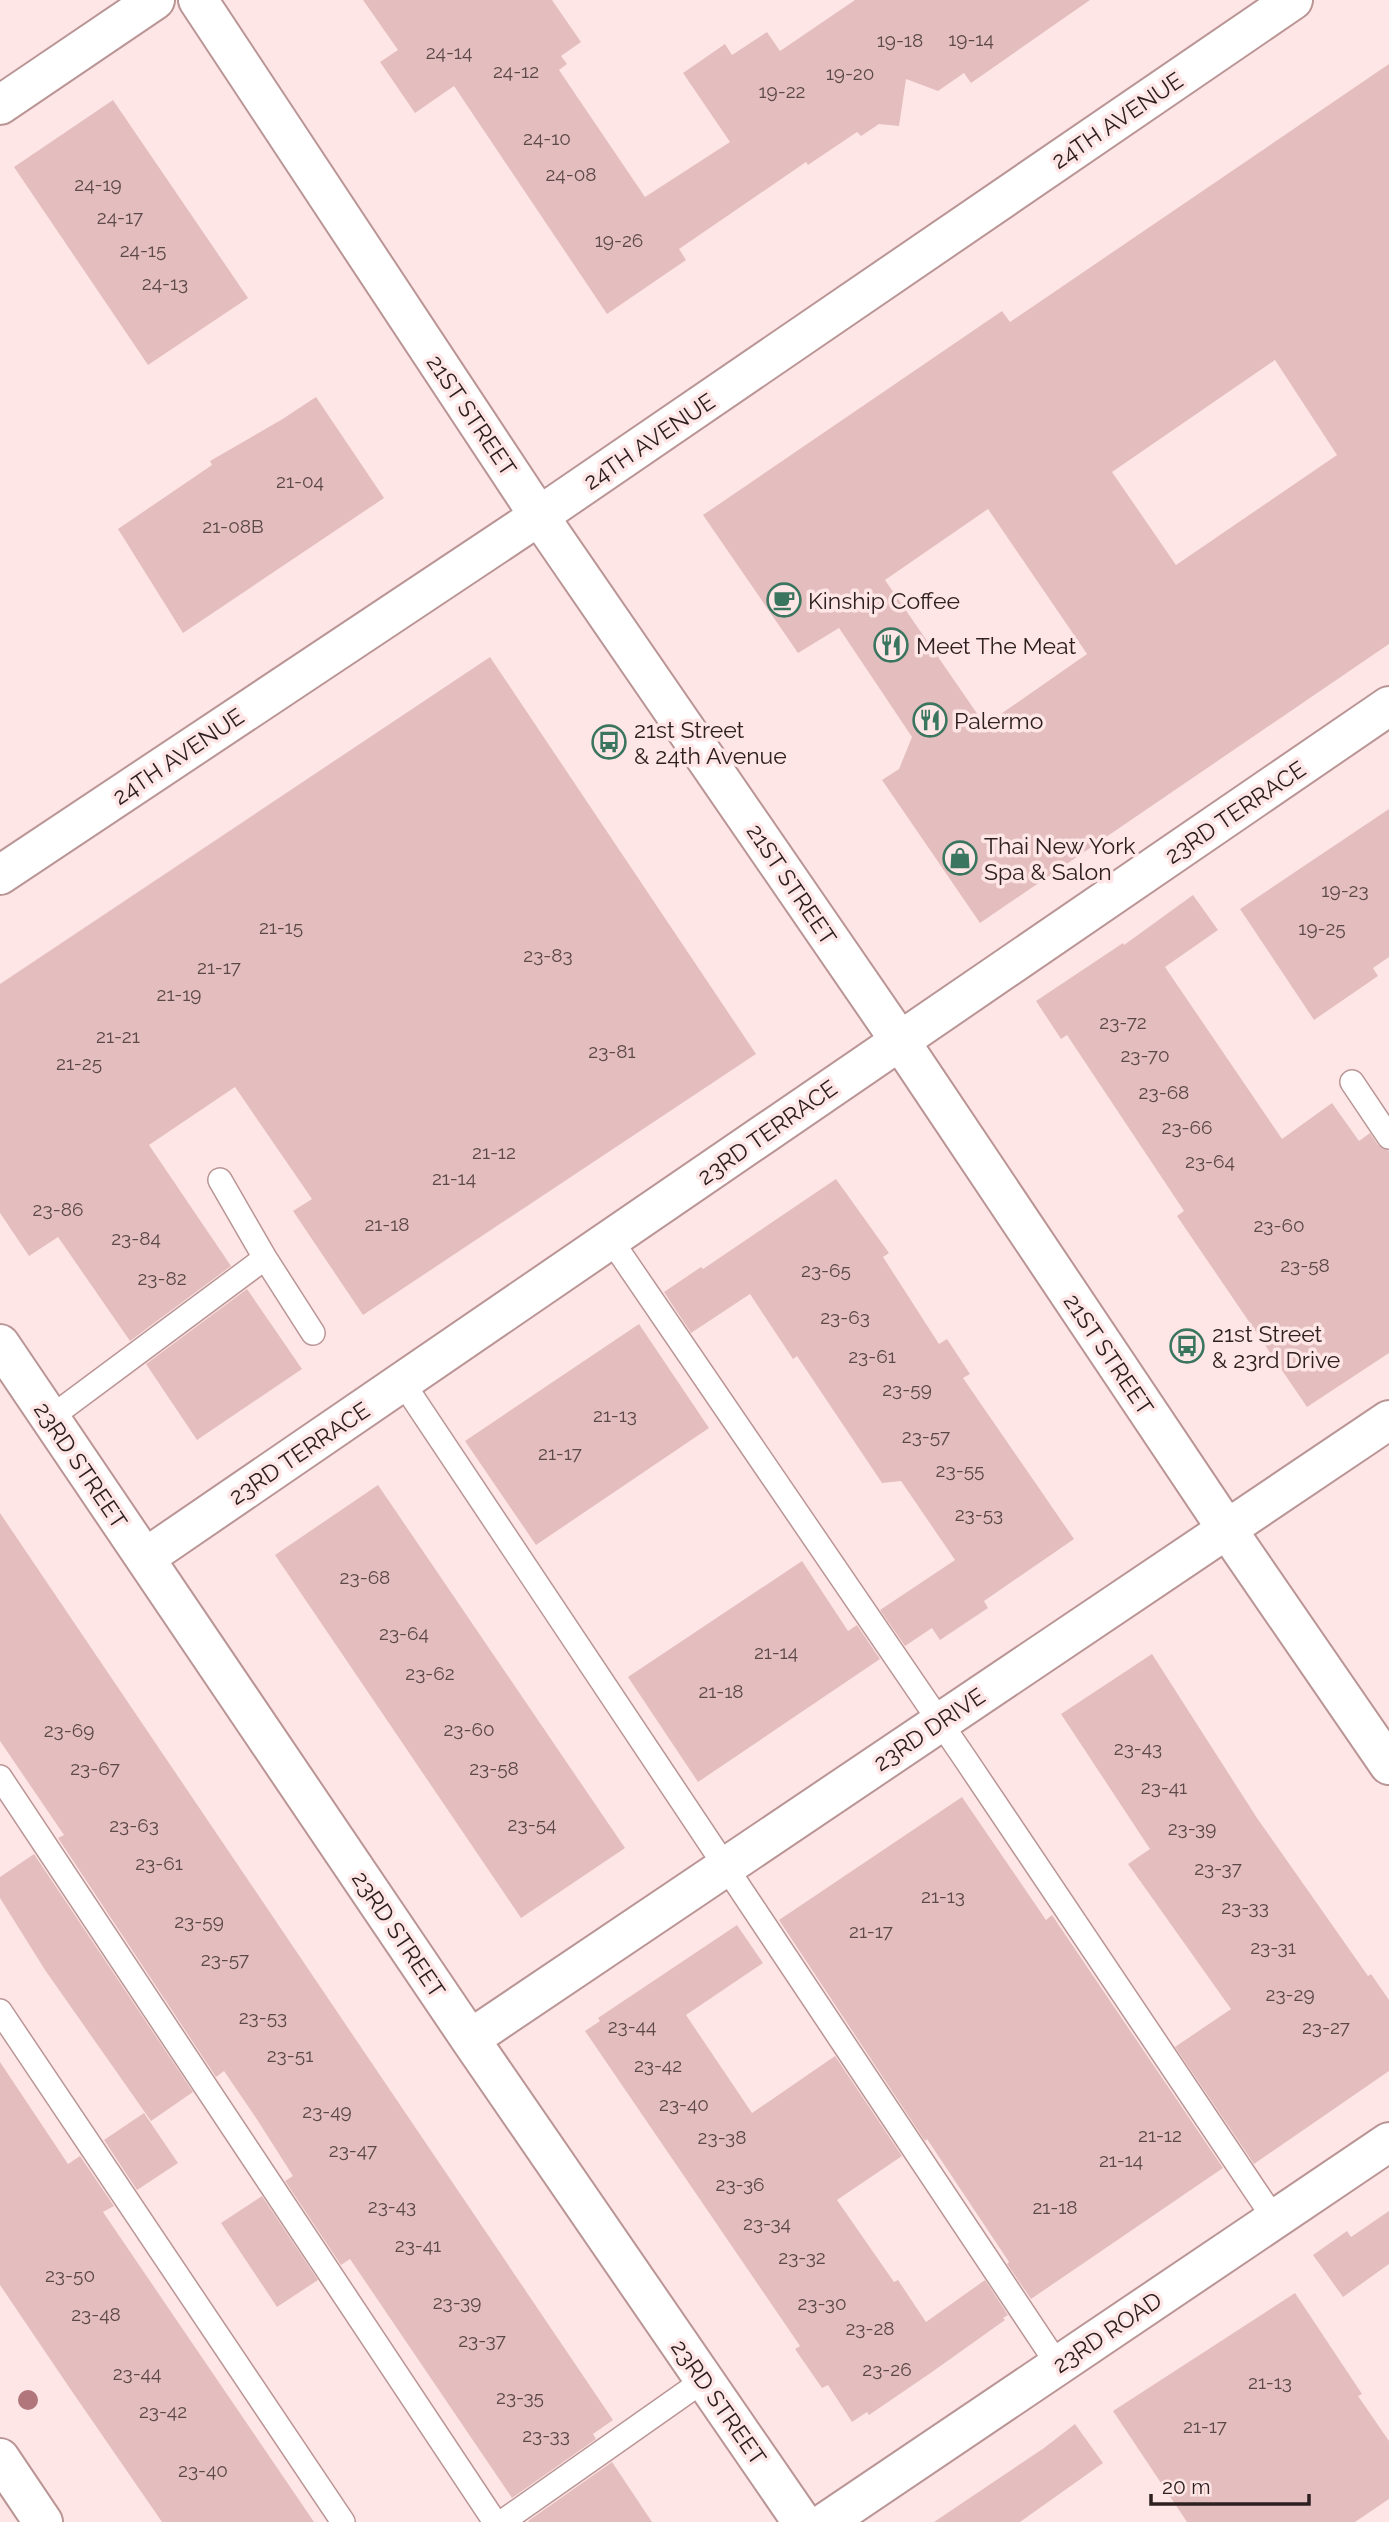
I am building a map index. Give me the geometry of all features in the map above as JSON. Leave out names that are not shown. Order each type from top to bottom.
[{"type":"street","points":[[0,105],[155,0]]},
{"type":"street","name":"21ST STREET","points":[[198,0],[539,516],[900,1041],[1226,1528],[1389,1765]]},
{"type":"street","name":"24TH AVENUE","points":[[0,875],[539,516],[1293,0]]},
{"type":"street","name":"23RD TERRACE","points":[[145,1558],[1389,706]]},
{"type":"street","name":"23RD STREET","points":[[0,1344],[470,2039],[802,2522]]},
{"type":"street","name":"23RD DRIVE","points":[[470,2039],[1389,1420]]},
{"type":"street","name":"23RD ROAD","points":[[826,2522],[1389,2142]]},
{"type":"street","points":[[0,2458],[43,2522]]},
{"type":"lane","points":[[1352,1082],[1389,1137]]},
{"type":"lane","points":[[220,1180],[313,1333]]},
{"type":"lane","points":[[611,1240],[1275,2220]]},
{"type":"lane","points":[[50,1418],[265,1258]]},
{"type":"lane","points":[[403,1383],[1058,2365]]},
{"type":"lane","points":[[0,1777],[495,2522]]},
{"type":"lane","points":[[0,2011],[344,2522]]},
{"type":"lane","points":[[502,2522],[704,2380]]},
{"type":"building","points":[[363,0],[552,0],[581,42],[561,56],[567,64],[559,70],[645,197],[730,142],[683,73],[725,44],[732,55],[767,32],[780,51],[855,0],[1090,0],[971,83],[964,73],[938,91],[906,79],[899,126],[879,124],[861,136],[857,132],[808,165],[806,162],[679,249],[686,260],[607,314],[454,86],[415,113],[380,62],[398,50]]},
{"type":"building","points":[[1389,64],[1389,644],[980,923],[882,780],[899,769],[912,737],[839,628],[798,653],[703,515],[1002,311],[1010,322]],"holes":[[[1275,360],[1337,455],[1176,565],[1112,472]],[[988,509],[1087,654],[985,725],[885,580]]]},
{"type":"building","points":[[113,100],[248,298],[148,365],[14,167]]},
{"type":"building","points":[[316,397],[384,498],[183,633],[118,529],[212,465],[210,461]]},
{"type":"building","points":[[490,657],[756,1054],[363,1315],[293,1211],[312,1199],[235,1087],[149,1145],[231,1266],[130,1341],[58,1237],[29,1256],[0,1213],[0,984]]},
{"type":"building","points":[[1389,809],[1389,957],[1373,968],[1378,976],[1314,1020],[1240,909]]},
{"type":"building","points":[[1193,895],[1218,930],[1165,967],[1282,1139],[1332,1103],[1359,1141],[1370,1133],[1378,1145],[1389,1151],[1389,1353],[1307,1407],[1177,1216],[1184,1211],[1067,1035],[1061,1039],[1036,1001],[1123,943],[1124,945]]},
{"type":"building","points":[[836,1179],[889,1253],[883,1257],[939,1344],[947,1339],[970,1374],[963,1378],[1074,1539],[984,1601],[988,1608],[940,1640],[932,1628],[905,1646],[880,1610],[955,1560],[901,1481],[882,1483],[797,1356],[793,1359],[750,1294],[691,1333],[664,1292],[701,1267],[703,1269]]},
{"type":"building","points":[[247,1289],[302,1369],[197,1440],[146,1364]]},
{"type":"building","points":[[639,1324],[709,1428],[536,1545],[465,1441]]},
{"type":"building","points":[[378,1485],[625,1848],[521,1918],[275,1555]]},
{"type":"building","points":[[0,1513],[613,2420],[593,2434],[596,2439],[512,2498],[350,2259],[341,2265],[285,2181],[293,2176],[258,2121],[224,2071],[216,2077],[58,1838],[64,1835],[0,1741]]},
{"type":"building","points":[[802,1561],[848,1631],[857,1625],[880,1659],[698,1782],[628,1677]]},
{"type":"building","points":[[1152,1654],[1257,1818],[1368,1976],[1371,1974],[1389,2000],[1389,2071],[1254,2164],[1175,2047],[1231,2009],[1128,1864],[1150,1849],[1061,1714]]},
{"type":"building","points":[[962,1797],[1046,1920],[1052,1915],[1223,2168],[1031,2299],[1007,2264],[1009,2262],[927,2139],[925,2141],[779,1920]]},
{"type":"building","points":[[34,1854],[193,2092],[151,2121],[45,1970],[0,1898],[0,1877]]},
{"type":"building","points":[[737,1925],[763,1963],[686,2015],[752,2113],[835,2056],[902,2156],[837,2200],[894,2282],[898,2280],[926,2322],[985,2280],[1008,2315],[1003,2318],[1005,2320],[932,2372],[869,2415],[867,2412],[852,2422],[828,2385],[822,2388],[795,2349],[800,2346],[585,2031],[600,2021],[598,2018]]},
{"type":"building","points":[[0,2062],[68,2164],[80,2156],[114,2206],[103,2212],[314,2522],[162,2522],[71,2390],[0,2285]]},
{"type":"building","points":[[144,2113],[178,2163],[137,2190],[104,2140]]},
{"type":"building","points":[[262,2196],[318,2280],[277,2307],[221,2223]]},
{"type":"building","points":[[1389,2211],[1389,2264],[1343,2297],[1313,2255],[1347,2231],[1351,2237]]},
{"type":"building","points":[[1295,2293],[1362,2394],[1358,2396],[1389,2441],[1389,2499],[1355,2522],[1187,2522],[1113,2411]]},
{"type":"building","points":[[1075,2424],[1103,2463],[1020,2522],[934,2522],[1044,2448]]},
{"type":"building","points":[[612,2462],[652,2522],[528,2521]]},
{"type":"place","name":"Kinship Coffee","points":[[784,600]]},
{"type":"place","name":"Meet The Meat","points":[[891,645]]},
{"type":"place","name":"Palermo","points":[[930,720]]},
{"type":"place","name":"21st Street & 24th Avenue","points":[[609,742]]},
{"type":"place","name":"Thai New York Spa & Salon","points":[[960,858]]},
{"type":"place","name":"21st Street & 23rd Drive","points":[[1187,1346]]}]
